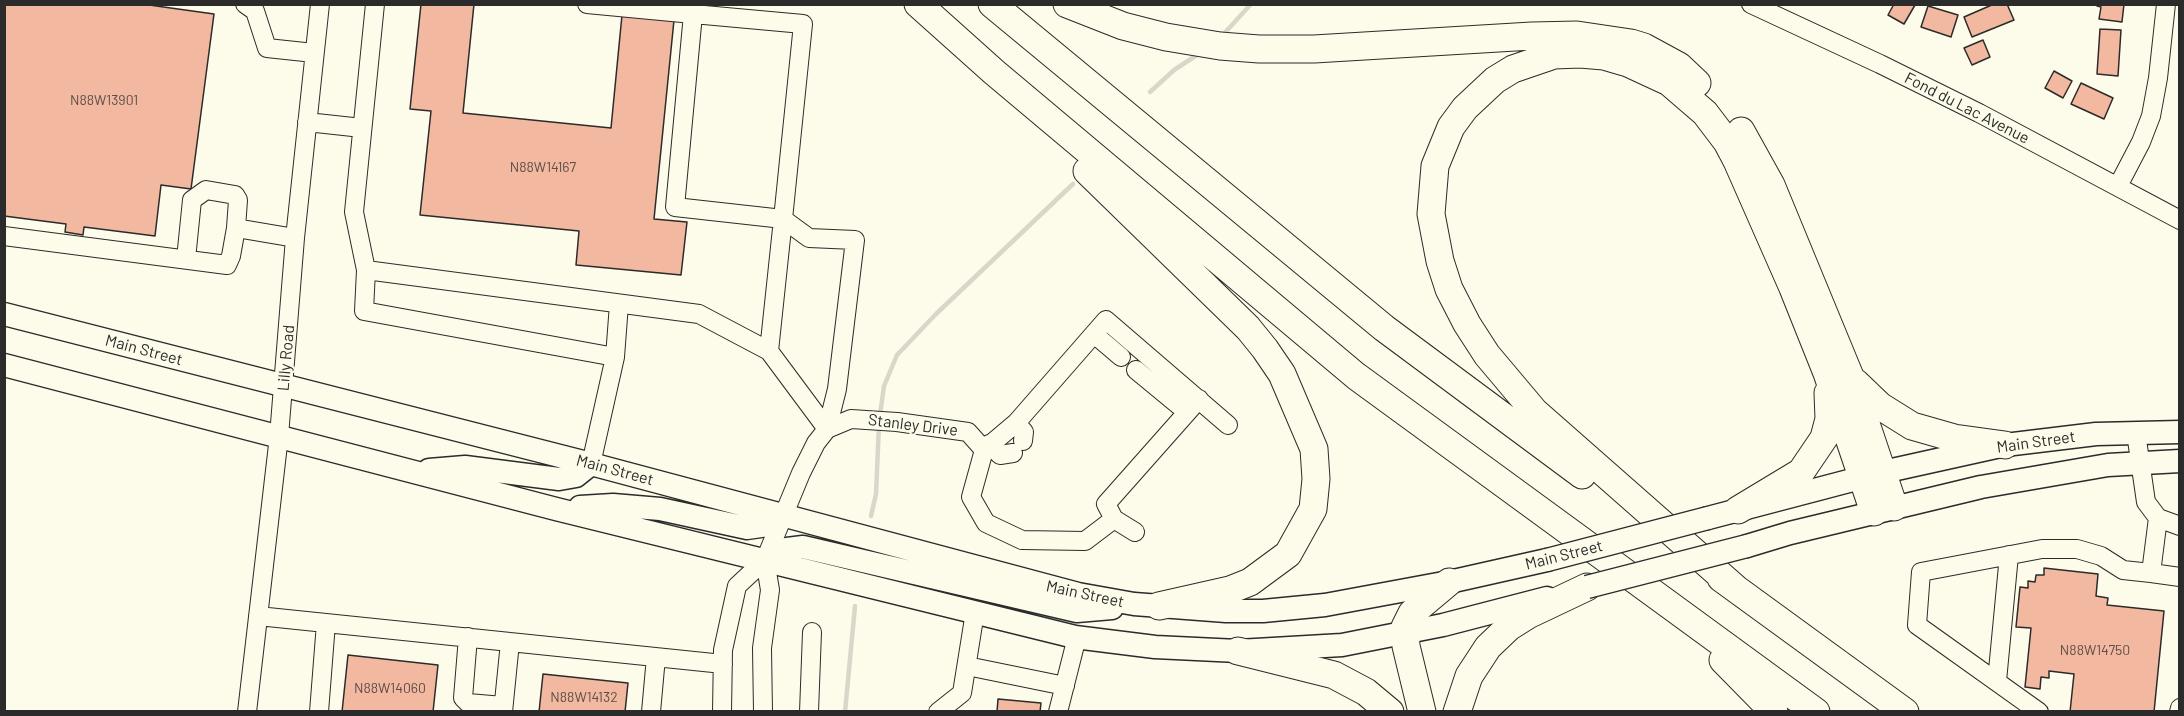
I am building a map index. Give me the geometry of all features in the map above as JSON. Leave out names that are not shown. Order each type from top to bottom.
[{"type":"highway","points":[[918,4],[994,72],[1356,376],[1816,711]]},
{"type":"highway","points":[[992,4],[1384,328],[1905,711]]},
{"type":"highway","points":[[1067,4],[1123,26],[1166,37],[1258,49],[1306,50],[1577,35],[1631,43],[1665,57],[1679,66],[1720,103],[1741,132],[1771,185],[1884,510]]},
{"type":"highway","points":[[1736,588],[1535,412],[1487,355],[1467,324],[1449,289],[1442,268],[1431,214],[1435,166],[1451,127],[1465,108],[1495,80],[1513,69],[1554,55],[1580,54],[1604,56],[1628,63],[1669,82],[1705,113],[1727,142],[1839,376],[1912,426],[1944,436],[2005,446]]},
{"type":"highway","points":[[994,72],[1058,144],[1248,328],[1282,374],[1314,449],[1316,479],[1313,509],[1288,554],[1250,582],[1230,590],[1147,605]]},
{"type":"highway","points":[[1738,510],[1801,472],[1824,438],[1839,376]]},
{"type":"highway","points":[[1422,711],[1404,633],[1406,623],[1412,613],[1449,582]]},
{"type":"highway","points":[[1457,711],[1469,676],[1488,647],[1509,627],[1528,615],[1587,587]]},
{"type":"highway","points":[[1668,604],[1774,711]]},
{"type":"highway","points":[[1238,651],[1334,675],[1366,692],[1390,711]]},
{"type":"main road","name":"Main Street","points":[[4,314],[591,464],[1078,594],[1147,605],[1226,611],[1263,611],[1325,605],[1449,582],[1547,560],[1873,475],[2005,446],[2096,434],[2180,432]]},
{"type":"main road","name":"Main Street","points":[[4,365],[556,509],[1077,637],[1155,647],[1238,651],[1342,645],[1404,633],[1443,625],[1884,510],[1981,487],[2108,465],[2180,461]]},
{"type":"main road","points":[[412,472],[465,467],[560,479],[576,476],[591,464]]},
{"type":"main road","points":[[556,509],[613,505],[660,509],[747,528],[768,525],[784,516]]},
{"type":"main road","points":[[765,560],[779,550],[803,547],[1077,611],[1147,605]]},
{"type":"street","points":[[245,4],[255,11],[267,48],[314,53]]},
{"type":"street","name":"Lilly Road","points":[[247,711],[279,436],[295,238],[320,4]]},
{"type":"street","points":[[375,4],[354,212],[366,270],[364,311],[615,357]]},
{"type":"street","points":[[588,4],[803,24],[769,351]]},
{"type":"street","name":"Fond du Lac Avenue","points":[[1751,4],[1969,108],[2180,220]]},
{"type":"street","points":[[2118,186],[2141,142],[2151,116],[2158,78],[2166,4]]},
{"type":"street","points":[[693,14],[675,207],[783,219],[809,238],[855,240],[837,388],[827,429],[816,443],[801,473],[765,560],[737,586],[723,650],[722,711]]},
{"type":"street","points":[[307,122],[362,128]]},
{"type":"street","points":[[4,236],[186,259],[227,264],[231,256],[236,228],[238,200],[235,195],[206,190],[192,200],[186,259]]},
{"type":"street","points":[[236,228],[295,238]]},
{"type":"street","points":[[366,270],[699,314],[769,351],[827,429]]},
{"type":"street","points":[[591,464],[615,357],[619,304]]},
{"type":"street","points":[[1114,519],[1085,541],[1022,540],[986,523],[971,497],[986,447],[1016,423],[1106,320],[1193,405]]},
{"type":"street","points":[[1094,334],[1121,357]]},
{"type":"street","points":[[1136,370],[1228,425]]},
{"type":"street","points":[[1135,532],[1114,519],[1106,504],[1193,405]]},
{"type":"street","name":"Stanley Drive","points":[[827,429],[841,422],[860,419],[897,422],[968,432],[986,447]]},
{"type":"street","points":[[986,447],[1000,455],[1018,447],[1024,432],[1016,423]]},
{"type":"street","points":[[2136,433],[2146,501],[2158,518],[2180,526]]},
{"type":"street","points":[[2151,573],[2158,518]]},
{"type":"street","points":[[2039,711],[1917,625],[1921,572],[2042,549],[2077,549],[2101,556],[2123,570],[2180,577]]},
{"type":"street","points":[[1997,681],[2008,555]]},
{"type":"street","points":[[763,711],[762,648],[770,590],[765,560]]},
{"type":"street","points":[[938,711],[962,693],[975,612]]},
{"type":"street","points":[[258,615],[723,664]]},
{"type":"street","points":[[319,711],[326,622]]},
{"type":"street","points":[[809,711],[812,632]]},
{"type":"street","points":[[468,637],[463,698],[468,703],[503,709],[510,642]]},
{"type":"street","points":[[1058,711],[1077,637]]},
{"type":"street","points":[[651,711],[656,657]]},
{"type":"street","points":[[967,666],[1065,686]]},
{"type":"building","points":[[4,4],[142,4],[214,14],[191,189],[161,185],[155,236],[84,227],[83,235],[65,232],[66,224],[4,216]]},
{"type":"building","points":[[421,4],[474,4],[463,113],[611,128],[622,15],[674,20],[654,219],[687,222],[681,275],[576,265],[579,231],[420,215],[431,111],[410,109]]},
{"type":"building","points":[[1894,4],[1915,5],[1904,24],[1888,15]]},
{"type":"building","points":[[1994,4],[2007,4],[2014,20],[1972,37],[1964,17]]},
{"type":"building","points":[[2098,4],[2124,4],[2122,22],[2099,19],[2101,7],[2097,6]]},
{"type":"building","points":[[1928,6],[1958,15],[1951,37],[1921,27]]},
{"type":"building","points":[[2100,29],[2121,30],[2118,76],[2097,74]]},
{"type":"building","points":[[1983,40],[1990,57],[1972,65],[1964,48]]},
{"type":"building","points":[[2054,71],[2072,81],[2063,98],[2045,88]]},
{"type":"building","points":[[2081,83],[2113,98],[2104,119],[2071,104]]},
{"type":"building","points":[[2044,568],[2098,574],[2096,596],[2108,598],[2107,605],[2164,611],[2154,712],[2070,712],[2074,674],[2049,671],[2049,678],[2041,677],[2040,689],[2025,687],[2031,628],[2016,627],[2020,587],[2028,588],[2028,581],[2035,582],[2036,575],[2044,575]]},
{"type":"building","points":[[348,655],[438,665],[433,712],[342,712]]},
{"type":"building","points":[[543,674],[628,683],[625,712],[539,712]]},
{"type":"building","points":[[998,699],[1041,703],[1040,712],[997,712]]},
{"type":"waterway","points":[[1221,37],[1251,4]]},
{"type":"waterway","points":[[1150,92],[1174,70],[1200,53]]},
{"type":"waterway","points":[[880,415],[884,386],[897,355],[936,314],[1073,184]]},
{"type":"waterway","points":[[871,516],[876,494],[879,424]]},
{"type":"waterway","points":[[845,712],[855,606]]}]
